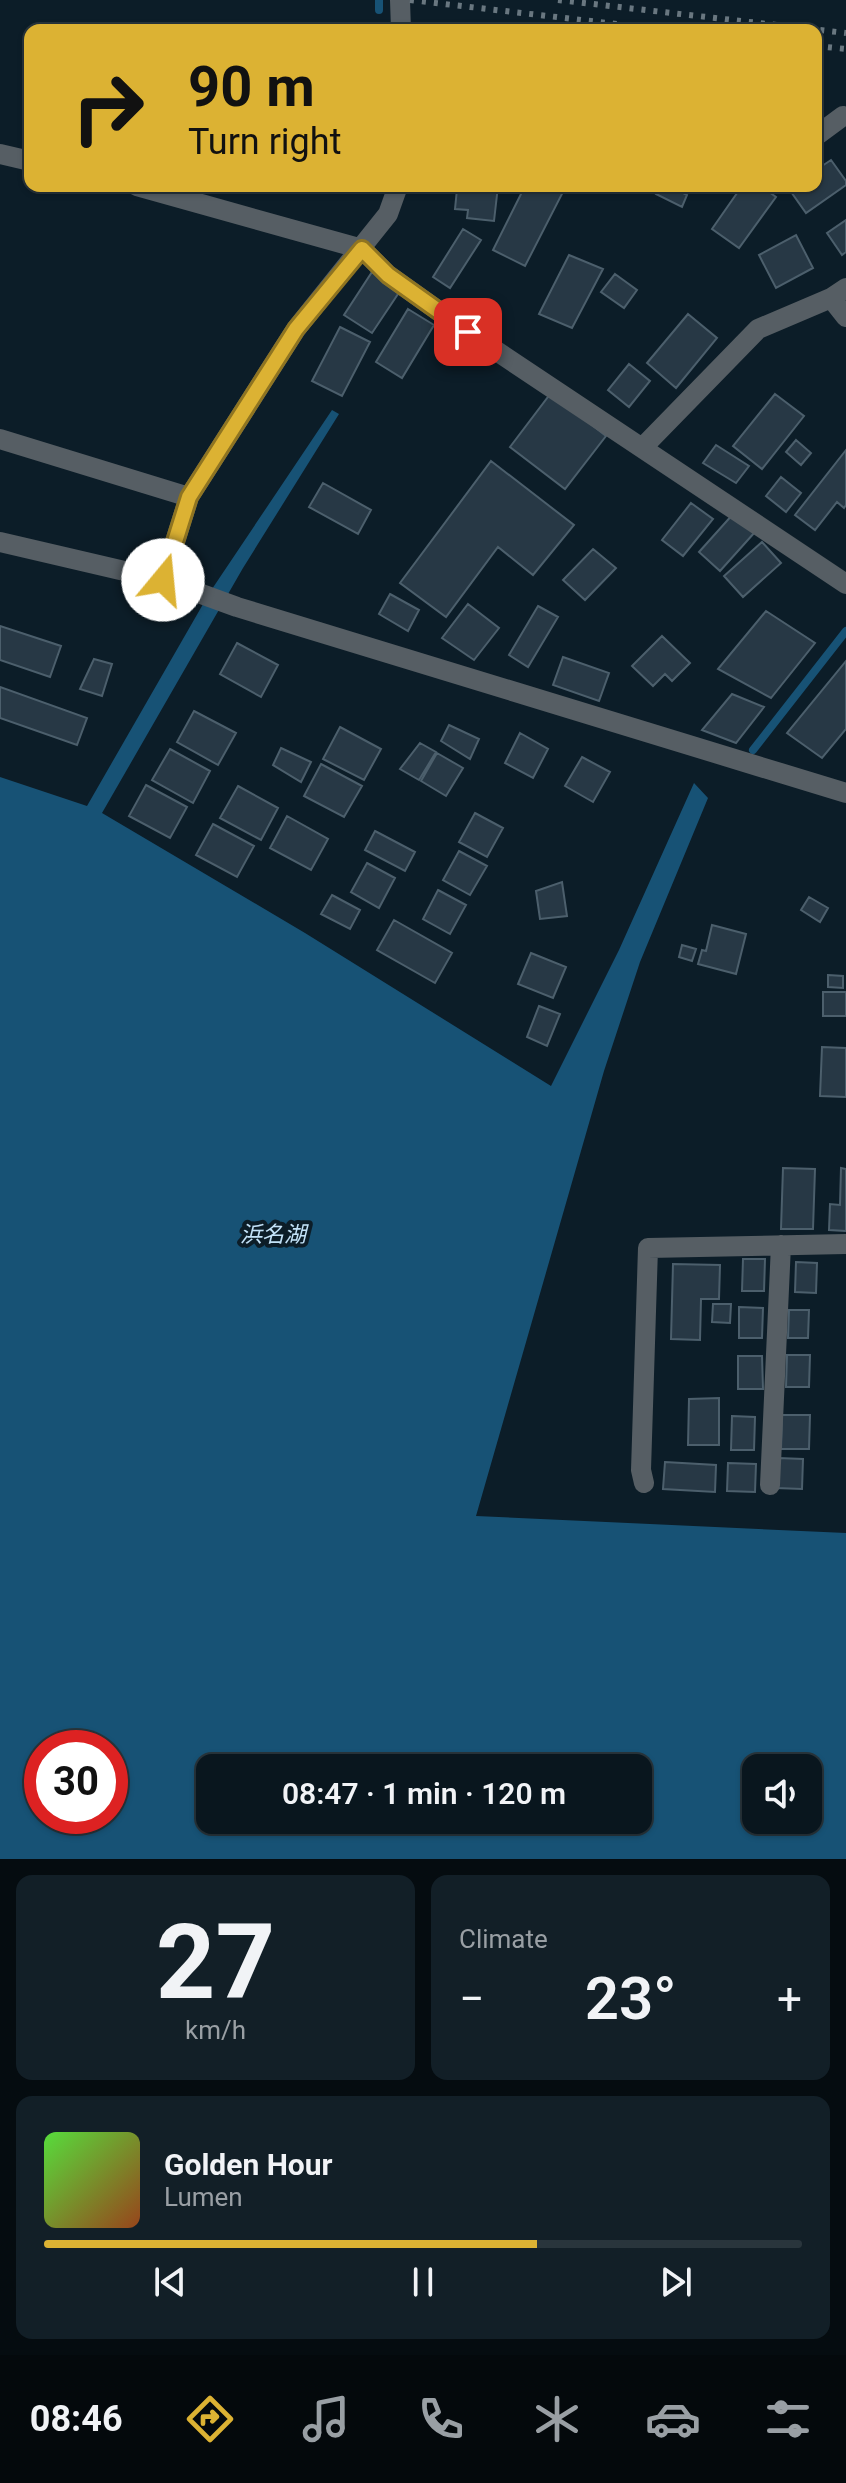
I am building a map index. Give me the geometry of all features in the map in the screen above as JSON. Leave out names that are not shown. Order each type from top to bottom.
[{"type":"street","points":[[400,0],[401,24]]},
{"type":"street","points":[[822,132],[843,116]]},
{"type":"street","points":[[0,154],[24,160]]},
{"type":"street","points":[[158,192],[362,249],[388,275],[468,332],[846,584]]},
{"type":"street","points":[[163,580],[189,497],[296,329],[388,214],[396,192]]},
{"type":"street","points":[[643,447],[758,329],[839,293],[846,317]]},
{"type":"street","points":[[0,439],[189,497]]},
{"type":"street","points":[[0,542],[163,580],[237,607],[846,793]]},
{"type":"street","points":[[644,1483],[641,1470],[648,1248],[846,1244]]},
{"type":"street","points":[[770,1485],[781,1245]]},
{"type":"water","name":"浜名湖","points":[[332,410],[339,414],[243,568],[102,813],[305,933],[551,1086],[619,950],[694,783],[708,798],[640,962],[604,1071],[476,1516],[846,1533],[846,1859],[0,1859],[0,777],[87,806],[210,592]]},
{"type":"building","points":[[831,160],[846,185],[806,213],[791,192],[822,192],[822,166]]},
{"type":"building","points":[[457,192],[497,192],[494,221],[467,218],[468,210],[455,209]]},
{"type":"building","points":[[522,192],[563,192],[525,266],[493,250]]},
{"type":"building","points":[[681,192],[687,195],[682,207],[656,194]]},
{"type":"building","points":[[738,192],[769,192],[776,197],[739,248],[712,229]]},
{"type":"building","points":[[846,220],[846,252],[842,255],[827,233]]},
{"type":"building","points":[[463,229],[481,240],[450,288],[433,277]]},
{"type":"building","points":[[796,235],[813,268],[776,288],[759,255]]},
{"type":"building","points":[[569,255],[603,269],[572,328],[539,314]]},
{"type":"building","points":[[372,272],[400,291],[372,333],[344,315]]},
{"type":"building","points":[[615,274],[637,290],[624,308],[601,292]]},
{"type":"building","points":[[408,309],[434,325],[402,378],[376,362]]},
{"type":"building","points":[[688,314],[717,338],[676,388],[647,363]]},
{"type":"building","points":[[340,327],[370,342],[342,396],[312,381]]},
{"type":"building","points":[[629,364],[650,381],[629,407],[608,390]]},
{"type":"building","points":[[551,393],[606,436],[565,489],[510,447]]},
{"type":"building","points":[[775,394],[804,416],[762,469],[733,446]]},
{"type":"building","points":[[796,440],[811,453],[801,465],[786,452]]},
{"type":"building","points":[[716,445],[749,466],[736,483],[703,463]]},
{"type":"building","points":[[846,450],[846,505],[844,508],[837,502],[815,530],[795,515]]},
{"type":"building","points":[[491,461],[574,525],[533,575],[498,547],[446,617],[400,583]]},
{"type":"building","points":[[781,477],[801,493],[786,512],[766,496]]},
{"type":"building","points":[[323,483],[371,510],[358,534],[309,507]]},
{"type":"building","points":[[691,503],[713,519],[683,556],[662,540]]},
{"type":"building","points":[[734,513],[755,532],[720,571],[699,552]]},
{"type":"building","points":[[762,542],[781,563],[743,597],[724,576]]},
{"type":"building","points":[[593,549],[616,568],[585,600],[563,580]]},
{"type":"building","points":[[390,594],[419,610],[408,631],[379,614]]},
{"type":"building","points":[[468,604],[499,628],[474,660],[442,638]]},
{"type":"building","points":[[538,606],[558,617],[528,667],[509,655]]},
{"type":"building","points":[[766,611],[815,643],[771,698],[718,669]]},
{"type":"building","points":[[0,626],[61,646],[50,677],[0,660]]},
{"type":"building","points":[[662,636],[690,663],[672,681],[665,674],[653,686],[632,666]]},
{"type":"building","points":[[237,643],[278,665],[261,697],[220,674]]},
{"type":"building","points":[[563,657],[609,673],[599,701],[553,685]]},
{"type":"building","points":[[94,659],[112,664],[102,696],[80,689]]},
{"type":"building","points":[[846,661],[846,729],[822,758],[787,733]]},
{"type":"building","points":[[0,687],[87,718],[77,745],[0,718]]},
{"type":"building","points":[[732,694],[764,707],[736,743],[702,730]]},
{"type":"building","points":[[194,711],[236,733],[218,765],[177,742]]},
{"type":"building","points":[[449,725],[479,739],[470,759],[441,741]]},
{"type":"building","points":[[340,727],[381,749],[364,780],[323,759]]},
{"type":"building","points":[[520,733],[548,749],[533,778],[505,763]]},
{"type":"building","points":[[420,743],[436,752],[419,780],[400,769]]},
{"type":"building","points":[[281,748],[311,762],[301,782],[273,765]]},
{"type":"building","points":[[170,749],[210,771],[193,803],[152,780]]},
{"type":"building","points":[[437,753],[463,768],[446,796],[421,781]]},
{"type":"building","points":[[582,757],[610,772],[593,802],[565,786]]},
{"type":"building","points":[[321,764],[362,786],[344,817],[304,796]]},
{"type":"building","points":[[146,785],[187,807],[170,838],[129,816]]},
{"type":"building","points":[[238,786],[278,808],[261,840],[220,818]]},
{"type":"building","points":[[475,813],[503,828],[487,857],[459,842]]},
{"type":"building","points":[[287,816],[328,839],[311,870],[270,848]]},
{"type":"building","points":[[213,824],[254,846],[237,877],[196,855]]},
{"type":"building","points":[[375,831],[415,852],[405,871],[365,850]]},
{"type":"building","points":[[459,851],[487,866],[470,895],[443,880]]},
{"type":"building","points":[[367,863],[395,878],[379,908],[351,892]]},
{"type":"building","points":[[562,882],[567,916],[540,919],[536,891]]},
{"type":"building","points":[[438,890],[466,905],[450,934],[423,919]]},
{"type":"building","points":[[332,895],[360,910],[350,929],[321,914]]},
{"type":"building","points":[[809,897],[828,908],[820,922],[801,910]]},
{"type":"building","points":[[394,920],[452,953],[435,983],[377,950]]},
{"type":"building","points":[[712,925],[746,934],[736,974],[698,964],[702,950],[706,951]]},
{"type":"building","points":[[682,945],[696,949],[692,961],[679,957]]},
{"type":"building","points":[[531,953],[566,967],[553,998],[518,984]]},
{"type":"building","points":[[828,975],[843,976],[843,988],[828,987]]},
{"type":"building","points":[[823,992],[846,992],[846,1016],[823,1016]]},
{"type":"building","points":[[539,1006],[560,1014],[547,1046],[527,1037]]},
{"type":"building","points":[[822,1047],[846,1048],[846,1097],[820,1096]]},
{"type":"building","points":[[783,1168],[815,1169],[813,1229],[781,1229]]},
{"type":"building","points":[[841,1168],[846,1169],[846,1231],[829,1230],[830,1204],[840,1205]]},
{"type":"building","points":[[743,1259],[765,1259],[764,1291],[742,1291]]},
{"type":"building","points":[[796,1262],[817,1263],[816,1293],[795,1292]]},
{"type":"building","points":[[673,1264],[720,1265],[719,1299],[701,1299],[700,1340],[671,1339]]},
{"type":"building","points":[[713,1304],[731,1304],[730,1323],[712,1322]]},
{"type":"building","points":[[739,1307],[763,1308],[762,1338],[739,1338]]},
{"type":"building","points":[[789,1310],[809,1310],[808,1338],[788,1338]]},
{"type":"building","points":[[787,1355],[810,1355],[809,1387],[786,1387]]},
{"type":"building","points":[[738,1356],[762,1356],[763,1389],[738,1389]]},
{"type":"building","points":[[719,1398],[719,1445],[688,1445],[689,1399]]},
{"type":"building","points":[[782,1415],[810,1415],[809,1449],[781,1449]]},
{"type":"building","points":[[732,1416],[755,1417],[754,1450],[731,1450]]},
{"type":"building","points":[[778,1458],[803,1459],[802,1489],[776,1488]]},
{"type":"building","points":[[665,1462],[716,1465],[715,1492],[663,1489]]},
{"type":"building","points":[[728,1463],[756,1464],[755,1492],[727,1491]]},
{"type":"waterway","points":[[379,0],[379,10]]},
{"type":"waterway","points":[[753,750],[846,631]]},
{"type":"railway","points":[[410,0],[616,24]]},
{"type":"railway","points":[[558,0],[767,24]]},
{"type":"railway","points":[[822,30],[846,33]]},
{"type":"railway","points":[[822,47],[846,49]]},
{"type":"route","points":[[163,580],[189,497],[296,329],[362,249],[388,275],[468,332]]}]
